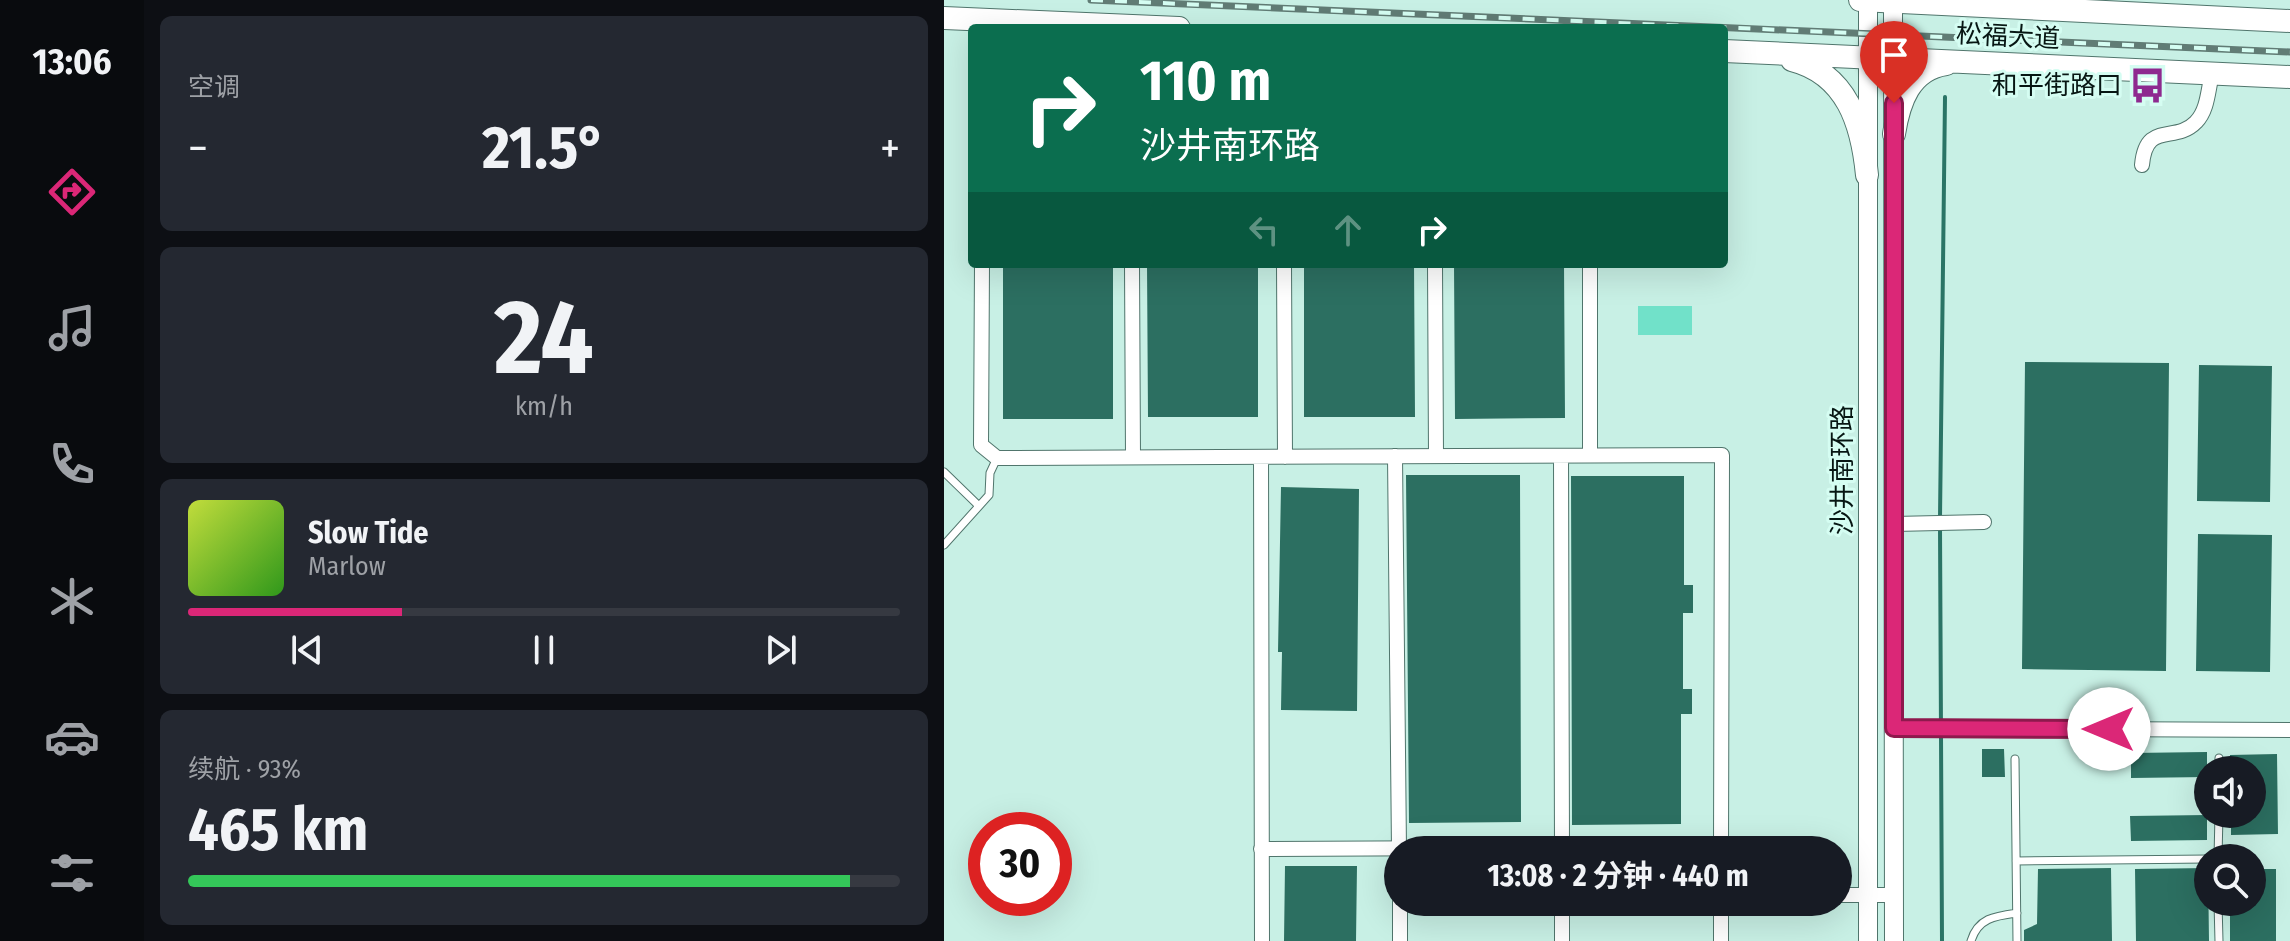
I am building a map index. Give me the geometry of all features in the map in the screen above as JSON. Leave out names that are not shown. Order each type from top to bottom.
[{"type":"main road","name":"松福大道","points":[[1860,0],[2290,21]]},
{"type":"main road","name":"沙井南环路","points":[[1868,0],[1868,941]]},
{"type":"main road","points":[[1965,0],[1990,7]]},
{"type":"main road","name":"沙井南环路","points":[[1893,1],[1894,941]]},
{"type":"main road","points":[[944,18],[1085,24]]},
{"type":"main road","name":"松福大道","points":[[1728,51],[2290,77]]},
{"type":"main road","points":[[1764,53],[1809,66],[1829,77],[1837,86],[1858,123],[1867,175]]},
{"type":"main road","points":[[1894,134],[1898,106],[1917,78],[1939,65],[1967,62]]},
{"type":"street","points":[[2142,165],[2146,145],[2154,137],[2195,124],[2204,110],[2212,74]]},
{"type":"street","points":[[982,268],[981,445],[997,458],[1722,455],[1721,836]]},
{"type":"street","points":[[1132,268],[1133,457]]},
{"type":"street","points":[[1284,268],[1285,457]]},
{"type":"street","points":[[1435,268],[1436,456]]},
{"type":"street","points":[[1590,268],[1590,455]]},
{"type":"street","points":[[1395,456],[1399,836]]},
{"type":"street","points":[[1561,456],[1562,836]]},
{"type":"street","points":[[1261,457],[1262,941]]},
{"type":"street","points":[[1894,524],[1984,522]]},
{"type":"street","points":[[1894,728],[2290,730]]},
{"type":"street","points":[[1261,849],[1384,849]]},
{"type":"street","points":[[1852,895],[1894,895]]},
{"type":"street","points":[[1400,916],[1400,941]]},
{"type":"street","points":[[1562,916],[1562,941]]},
{"type":"street","points":[[1721,916],[1721,941]]},
{"type":"lane","points":[[944,545],[989,495],[990,473],[997,458]]},
{"type":"lane","points":[[944,472],[979,506]]},
{"type":"lane","points":[[2015,759],[2017,941]]},
{"type":"lane","points":[[2016,861],[2194,859]]},
{"type":"lane","points":[[1971,941],[1979,925],[1987,918],[2017,913]]},
{"type":"lane","points":[[2218,916],[2219,941]]},
{"type":"green space","points":[[1638,306],[1692,306],[1692,335],[1638,335]]},
{"type":"building","points":[[1003,268],[1113,268],[1113,419],[1003,419]]},
{"type":"building","points":[[1147,268],[1258,268],[1258,417],[1148,417]]},
{"type":"building","points":[[1304,268],[1414,268],[1415,417],[1304,417]]},
{"type":"building","points":[[1454,268],[1564,268],[1565,418],[1455,419]]},
{"type":"building","points":[[2025,362],[2169,363],[2166,671],[2022,669]]},
{"type":"building","points":[[2199,365],[2272,366],[2270,502],[2197,501]]},
{"type":"building","points":[[1406,475],[1520,475],[1521,822],[1409,823]]},
{"type":"building","points":[[1571,476],[1684,476],[1684,585],[1693,585],[1693,613],[1683,613],[1683,689],[1692,689],[1692,714],[1681,714],[1681,824],[1572,825]]},
{"type":"building","points":[[1281,487],[1359,489],[1357,711],[1281,710],[1282,652],[1278,652]]},
{"type":"building","points":[[2198,534],[2272,535],[2270,672],[2196,671]]},
{"type":"building","points":[[1982,749],[2004,749],[2005,777],[1982,777]]},
{"type":"building","points":[[2207,752],[2207,756],[2194,756],[2194,777],[2131,778],[2131,753]]},
{"type":"building","points":[[2277,754],[2278,834],[2231,835],[2231,828],[2266,828],[2266,756],[2230,755]]},
{"type":"building","points":[[2194,815],[2194,828],[2207,828],[2207,840],[2131,841],[2130,816]]},
{"type":"building","points":[[1285,866],[1357,866],[1356,941],[1284,941]]},
{"type":"building","points":[[2111,868],[2112,941],[2024,941],[2024,930],[2037,924],[2038,869]]},
{"type":"building","points":[[2194,868],[2194,916],[2209,916],[2209,941],[2136,941],[2135,869]]},
{"type":"building","points":[[2266,869],[2276,869],[2276,941],[2230,941],[2230,916],[2266,916]]},
{"type":"waterway","points":[[1940,518],[1945,97]]},
{"type":"waterway","points":[[1940,527],[1942,941]]},
{"type":"railway","points":[[1091,0],[1644,24]]},
{"type":"railway","points":[[1728,28],[2290,52]]},
{"type":"place","name":"和平街路口","points":[[2148,85]]},
{"type":"route","points":[[1894,103],[1894,728],[2109,729]]}]
